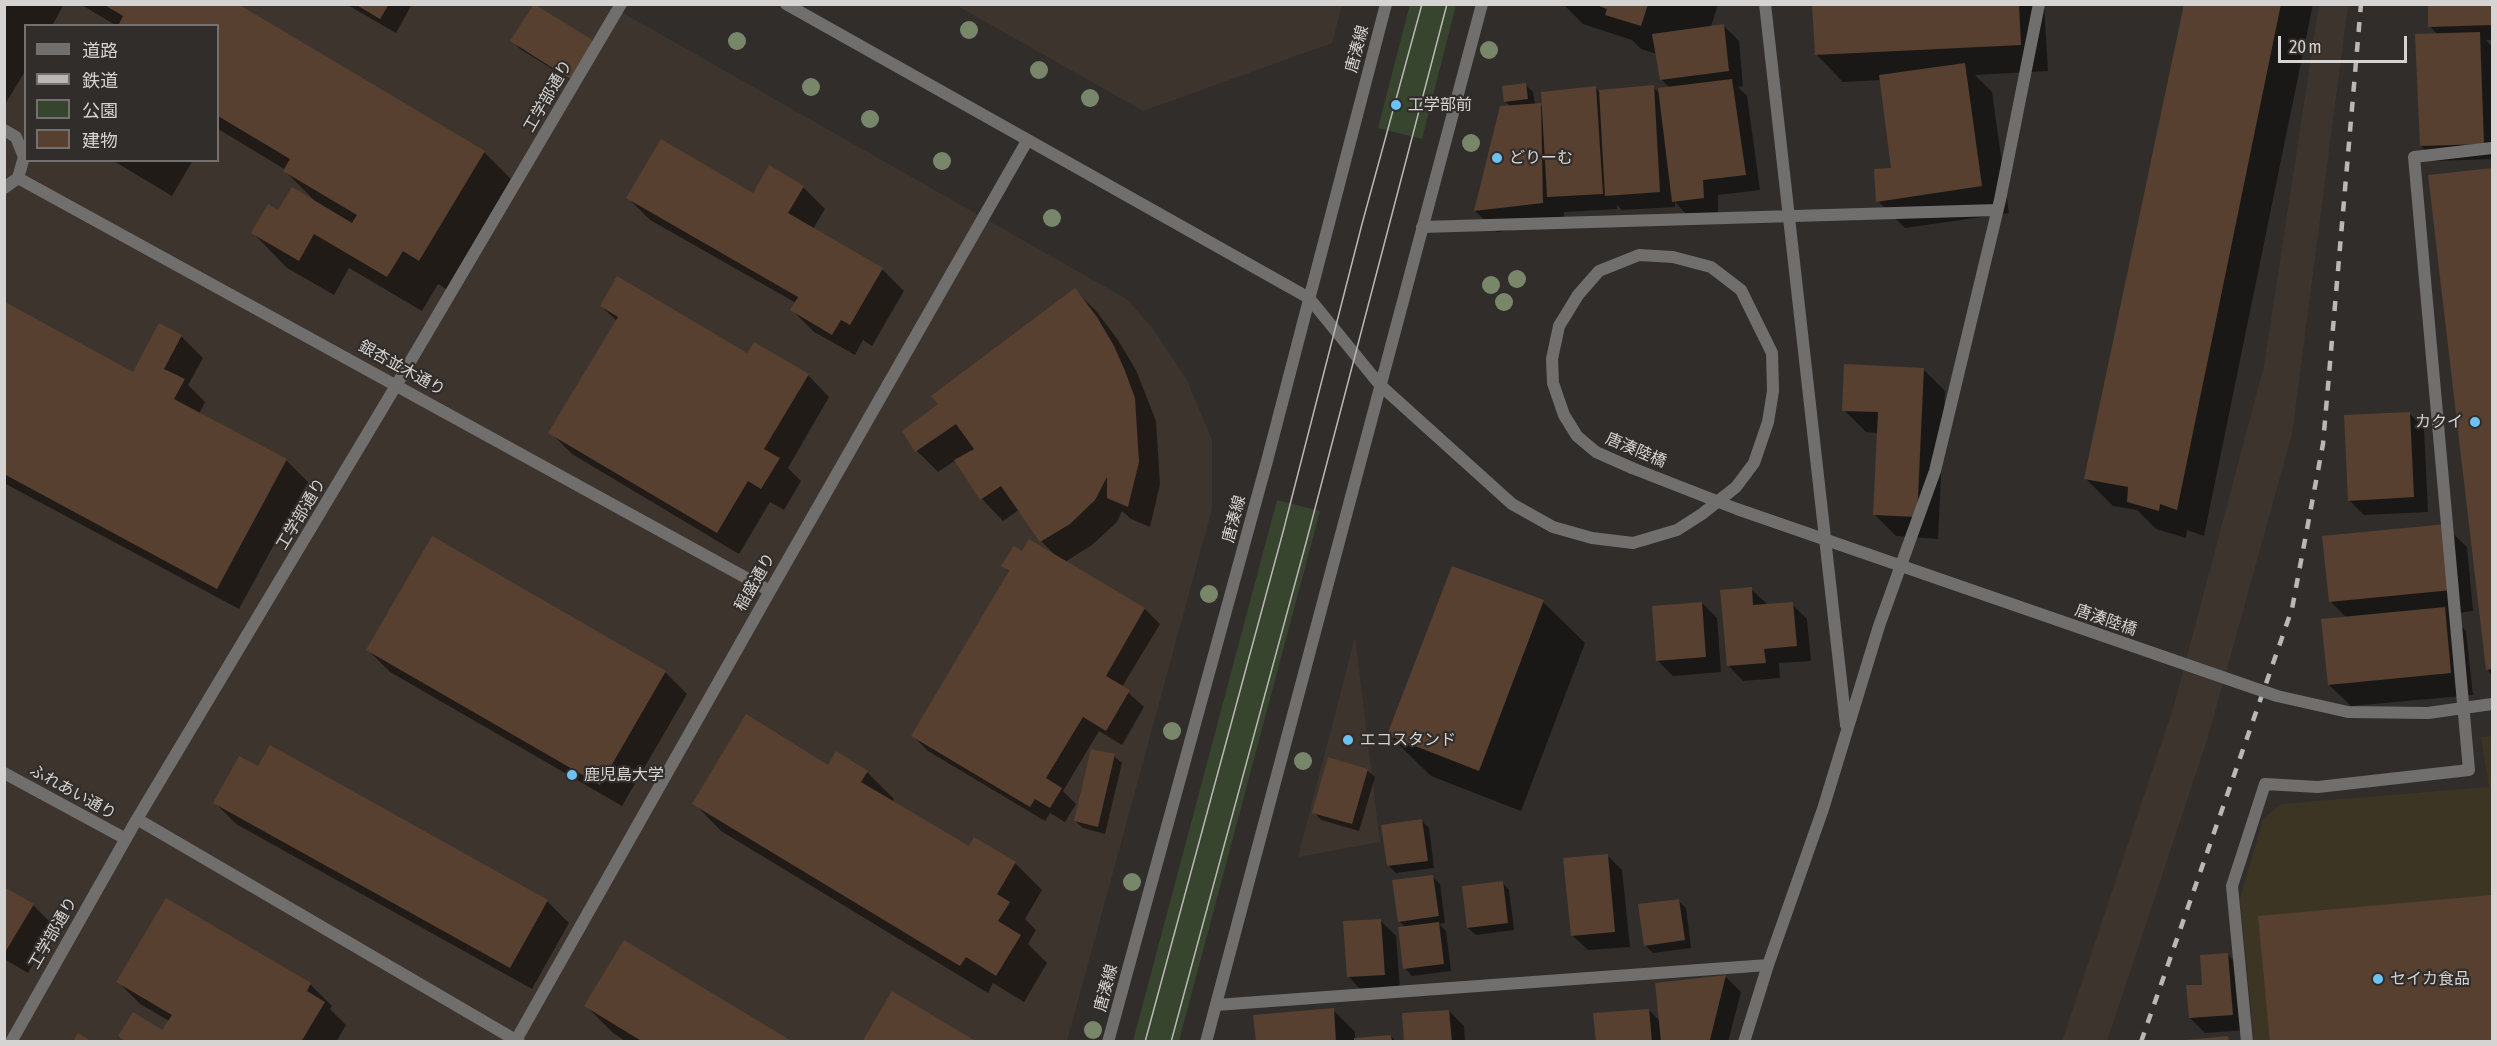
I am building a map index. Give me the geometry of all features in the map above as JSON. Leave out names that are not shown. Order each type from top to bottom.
[{"type":"street","name":"工学部通り","points":[[11,1041],[137,819],[398,384],[621,4]]},
{"type":"street","points":[[786,4],[1309,298]]},
{"type":"street","name":"唐湊線","points":[[1108,1041],[1268,461],[1386,4]]},
{"type":"street","points":[[1206,1041],[1482,4]]},
{"type":"street","points":[[1765,4],[1847,732]]},
{"type":"street","points":[[1744,1041],[1823,809],[1880,626],[1935,471],[1996,210],[2039,4]]},
{"type":"street","points":[[4,130],[16,137],[24,157],[18,178],[4,188]]},
{"type":"street","name":"稲盛通り","points":[[516,1041],[1027,141]]},
{"type":"street","points":[[2247,1041],[2232,886],[2265,784],[2318,786],[2469,770],[2414,157],[2493,148]]},
{"type":"street","name":"銀杏並木通り","points":[[18,178],[398,384],[770,591]]},
{"type":"street","points":[[1422,227],[1788,214],[1996,210]]},
{"type":"street","name":"唐湊陸橋","points":[[1309,298],[1380,385],[1512,504],[1553,527],[1592,538],[1633,543],[1677,530],[1702,514],[1736,487],[1754,463],[1768,422],[1773,391],[1772,353],[1741,290],[1711,267],[1673,257],[1639,255],[1599,271],[1578,295],[1559,326],[1552,359],[1553,383],[1564,415],[1577,436],[1596,452],[1632,468],[1748,513],[2277,696],[2348,712],[2428,713],[2493,704]]},
{"type":"street","name":"ふれあい通り","points":[[4,773],[126,839]]},
{"type":"street","points":[[137,819],[516,1041]]},
{"type":"street","points":[[1216,1005],[1768,965]]},
{"type":"shaded area","name":"鹿児島大学","points":[[5,5],[609,5],[1128,300],[1153,329],[1187,380],[1212,440],[1212,509],[1067,1041],[5,1042]]},
{"type":"shaded area","points":[[956,5],[1342,5],[1332,43],[1143,111]]},
{"type":"shaded area","points":[[2319,5],[2348,5],[2292,434],[2208,737],[2107,1041],[2062,1042],[2173,709],[2264,366]]},
{"type":"shaded area","name":"エコスタンド","points":[[1355,637],[1380,842],[1298,857]]},
{"type":"shaded area","points":[[2492,736],[2492,1041],[2254,1041],[2240,899],[2263,819],[2281,804],[2489,787],[2481,737]]},
{"type":"green space","points":[[1410,4],[1456,5],[1422,139],[1378,128]]},
{"type":"green space","points":[[1277,500],[1320,511],[1179,1041],[1133,1041]]},
{"type":"building","points":[[103,4],[206,4],[209,6],[210,4],[238,4],[485,151],[419,261],[403,251],[387,277],[314,234],[299,261],[251,233],[268,204],[278,210],[292,187],[352,223],[357,215],[283,171],[290,159],[219,117],[219,24],[119,24],[123,16]]},
{"type":"building","points":[[355,4],[389,4],[380,19]]},
{"type":"building","points":[[534,4],[594,41],[570,79],[510,41]]},
{"type":"building","points":[[1594,4],[1648,4],[1641,26],[1605,15],[1607,9]]},
{"type":"building","points":[[1812,4],[2019,4],[2021,45],[1815,55]]},
{"type":"building","points":[[2184,4],[2281,4],[2177,510],[2160,504],[2159,511],[2127,502],[2128,487],[2084,479]]},
{"type":"building","points":[[2428,4],[2492,4],[2492,25],[2428,27]]},
{"type":"building","points":[[1724,24],[1729,71],[1660,80],[1652,34]]},
{"type":"building","points":[[2480,32],[2484,144],[2420,146],[2415,34]]},
{"type":"building","points":[[1965,63],[1982,186],[1876,202],[1874,169],[1891,168],[1879,75]]},
{"type":"building","points":[[1732,79],[1746,175],[1703,180],[1704,198],[1672,202],[1658,88]]},
{"type":"building","points":[[1526,83],[1528,99],[1504,102],[1502,86]]},
{"type":"building","points":[[1654,85],[1660,192],[1605,196],[1599,90]]},
{"type":"building","points":[[1596,86],[1603,194],[1547,197],[1541,92]]},
{"type":"building","points":[[1541,103],[1543,203],[1474,211],[1500,106]]},
{"type":"building","points":[[661,139],[753,193],[769,165],[804,186],[788,213],[883,268],[850,325],[841,320],[832,335],[790,310],[798,297],[626,198]]},
{"type":"building","name":"カクイ","points":[[2492,168],[2492,669],[2486,670],[2428,175]]},
{"type":"building","points":[[617,276],[747,353],[754,342],[809,374],[764,449],[780,458],[761,489],[748,481],[717,533],[548,433],[618,317],[600,306]]},
{"type":"building","points":[[1075,288],[1097,317],[1114,346],[1135,398],[1139,462],[1128,507],[1107,498],[1107,477],[1095,500],[1070,524],[1040,542],[1001,486],[980,500],[954,460],[974,449],[956,424],[915,452],[902,431],[938,404],[931,396]]},
{"type":"building","points":[[7,303],[133,372],[159,323],[182,335],[164,369],[185,379],[174,399],[287,459],[217,589],[4,474],[4,307]]},
{"type":"building","points":[[1844,364],[1924,368],[1917,517],[1873,515],[1878,412],[1842,411]]},
{"type":"building","points":[[2410,412],[2414,497],[2348,501],[2344,415]]},
{"type":"building","points":[[2446,524],[2452,590],[2329,602],[2322,536]]},
{"type":"building","points":[[432,536],[666,671],[600,785],[366,650]]},
{"type":"building","points":[[1029,539],[1145,608],[1106,676],[1130,690],[1106,731],[1083,717],[1046,778],[1062,788],[1050,808],[1035,799],[1030,807],[911,736],[1009,571],[1001,566],[1014,546],[1022,551]]},
{"type":"building","points":[[1452,566],[1544,600],[1479,771],[1387,735]]},
{"type":"building","points":[[1752,587],[1753,605],[1793,602],[1797,646],[1764,649],[1766,663],[1727,666],[1720,590]]},
{"type":"building","points":[[1702,602],[1706,657],[1656,661],[1652,606]]},
{"type":"building","points":[[2445,607],[2451,673],[2328,685],[2321,619]]},
{"type":"building","points":[[746,714],[828,765],[836,751],[868,771],[861,782],[969,846],[974,837],[1016,862],[997,894],[1010,902],[998,921],[1021,935],[996,976],[966,957],[960,966],[692,804]]},
{"type":"building","points":[[270,745],[548,900],[510,968],[213,803],[239,756],[258,766]]},
{"type":"building","points":[[1091,749],[1115,754],[1098,827],[1074,821]]},
{"type":"building","points":[[1328,757],[1368,769],[1352,824],[1312,813]]},
{"type":"building","points":[[1422,819],[1428,861],[1387,866],[1381,825]]},
{"type":"building","points":[[1608,854],[1615,932],[1571,936],[1563,858]]},
{"type":"building","points":[[1433,875],[1439,916],[1398,922],[1392,880]]},
{"type":"building","points":[[1503,881],[1508,923],[1467,928],[1462,886]]},
{"type":"building","points":[[4,887],[34,904],[4,954]]},
{"type":"building","name":"セイカ食品","points":[[2492,895],[2492,1042],[2270,1042],[2258,916]]},
{"type":"building","points":[[166,898],[311,983],[307,991],[325,1002],[301,1042],[126,1042],[118,1036],[133,1012],[162,1030],[172,1015],[116,982]]},
{"type":"building","points":[[1679,899],[1685,940],[1644,946],[1638,904]]},
{"type":"building","points":[[1381,919],[1385,975],[1347,977],[1343,921]]},
{"type":"building","points":[[1439,922],[1444,964],[1403,969],[1398,927]]},
{"type":"building","points":[[624,940],[793,1042],[643,1042],[584,1006]]},
{"type":"building","points":[[2228,953],[2233,1015],[2189,1018],[2186,985],[2202,985],[2200,955]]},
{"type":"building","points":[[1726,975],[1710,1040],[1661,1042],[1655,983]]},
{"type":"building","points":[[892,991],[977,1042],[862,1042]]},
{"type":"building","points":[[1334,1008],[1336,1042],[1256,1042],[1253,1015]]},
{"type":"building","points":[[1649,1009],[1652,1042],[1596,1042],[1593,1013]]},
{"type":"building","points":[[1449,1010],[1452,1042],[1404,1042],[1402,1013]]},
{"type":"building","points":[[78,1033],[92,1042],[73,1042]]},
{"type":"building","points":[[1391,1035],[1392,1042],[1354,1042],[1354,1038]]},
{"type":"building","points":[[2228,1036],[2229,1042],[2187,1042],[2186,1040]]},
{"type":"tram line","points":[[1145,1042],[1283,532],[1362,224],[1422,4]]},
{"type":"tram line","points":[[1171,1042],[1307,539],[1447,4]]},
{"type":"railway","points":[[2141,1042],[2292,609],[2323,444],[2361,4]]},
{"type":"place","name":"工学部前","points":[[1396,105]]},
{"type":"place","name":"どりーむ","points":[[1497,158]]},
{"type":"place","name":"カクイ","points":[[2475,422]]},
{"type":"place","name":"エコスタンド","points":[[1348,740]]},
{"type":"place","name":"鹿児島大学","points":[[572,775]]},
{"type":"place","name":"セイカ食品","points":[[2378,979]]}]
